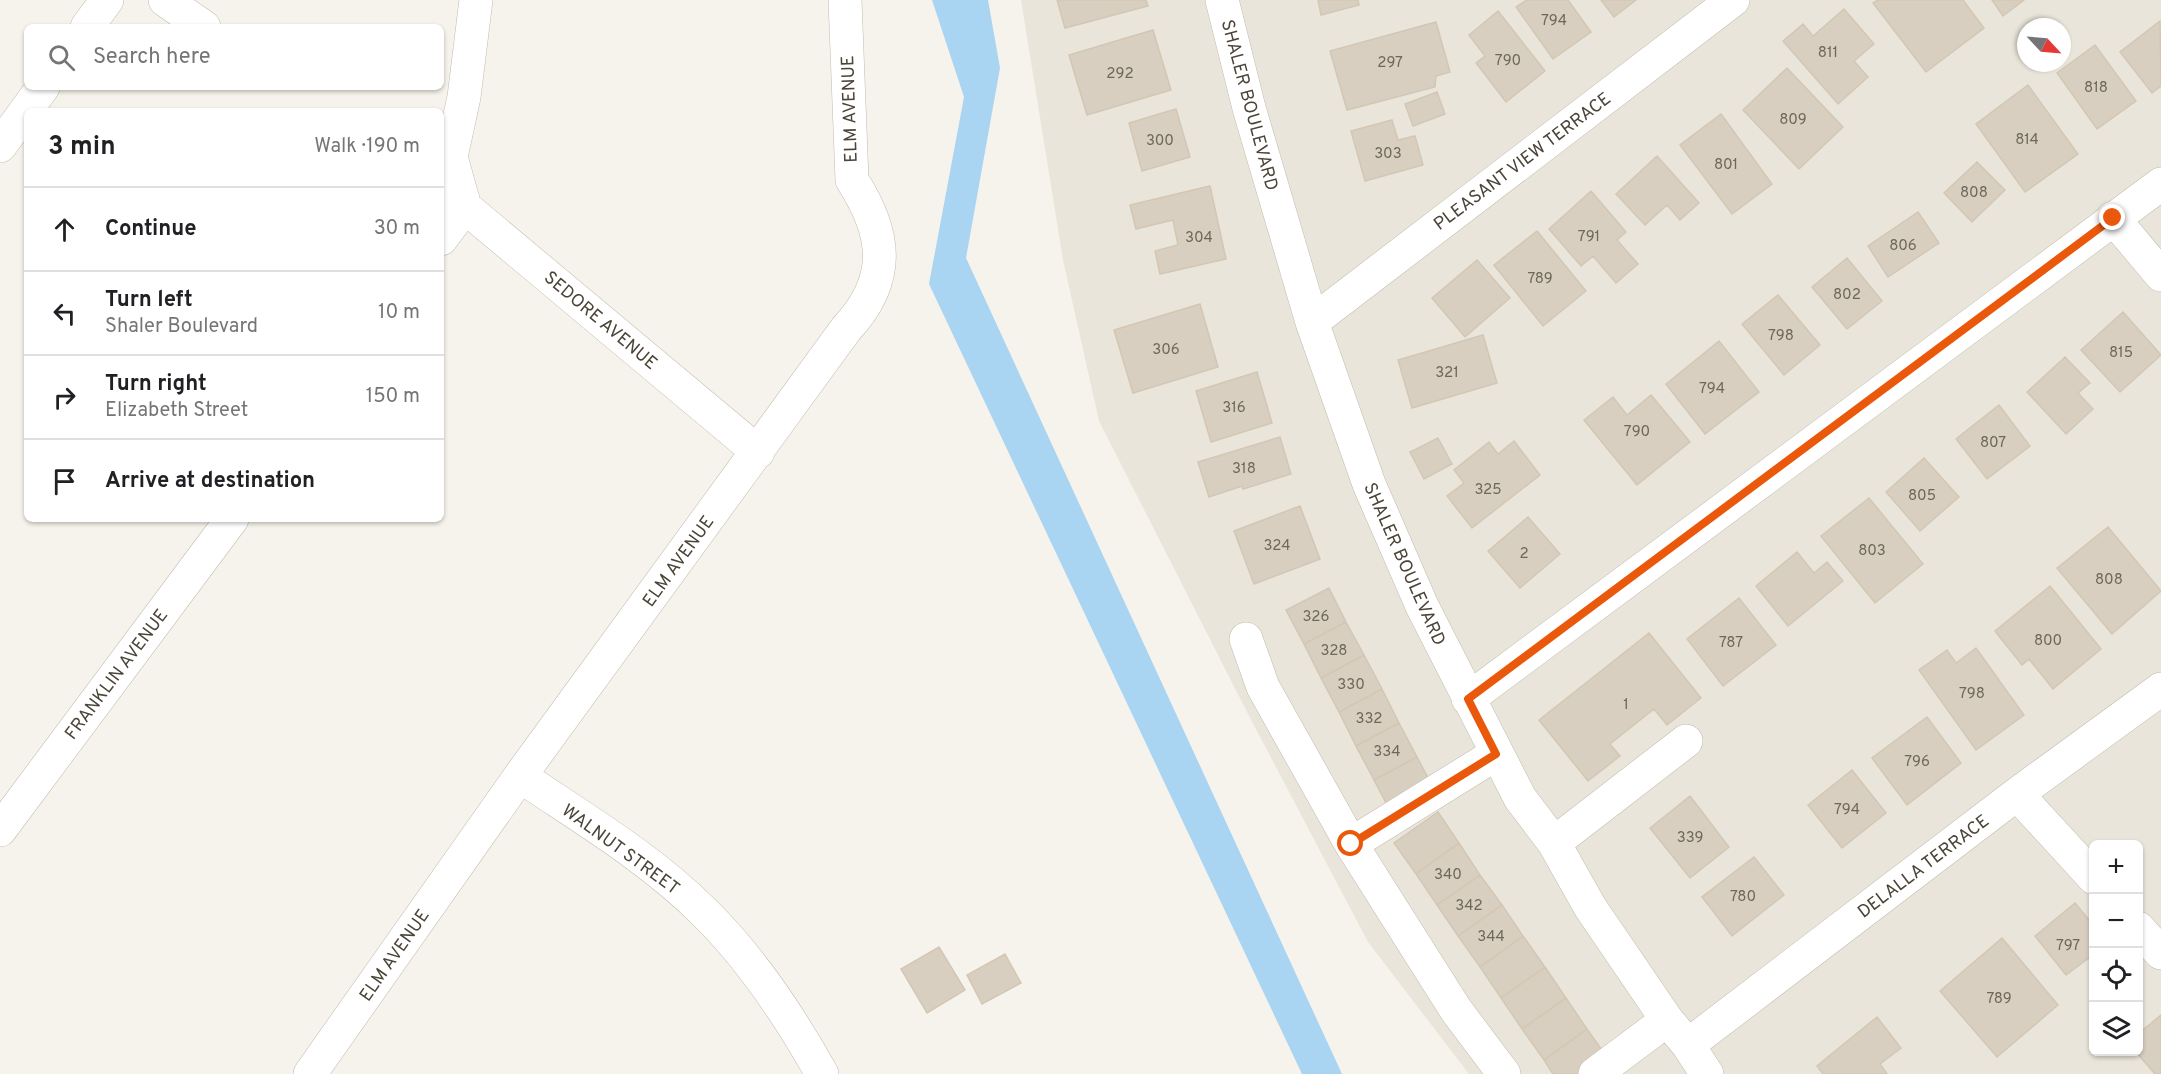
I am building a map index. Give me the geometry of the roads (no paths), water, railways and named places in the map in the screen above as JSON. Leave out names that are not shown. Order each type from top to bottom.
[{"type":"street","points":[[89,24],[106,0]]},
{"type":"street","points":[[165,0],[200,24]]},
{"type":"street","points":[[444,229],[453,200],[451,157],[464,97],[476,0]]},
{"type":"street","name":"ELM AVENUE","points":[[310,1074],[520,776],[846,329],[861,313],[876,284],[880,252],[876,225],[852,180],[845,0]]},
{"type":"street","name":"SHALER BOULEVARD","points":[[1222,0],[1249,108],[1312,322],[1369,484],[1422,606],[1520,798],[1554,843],[1590,907],[1707,1074]]},
{"type":"street","name":"PLEASANT VIEW TERRACE","points":[[1312,322],[1732,0]]},
{"type":"street","points":[[28,108],[41,90]]},
{"type":"street","points":[[0,146],[24,113]]},
{"type":"street","points":[[1468,699],[2161,184]]},
{"type":"street","name":"SEDORE AVENUE","points":[[453,200],[758,452]]},
{"type":"street","points":[[2113,218],[2161,275]]},
{"type":"street","name":"FRANKLIN AVENUE","points":[[0,830],[230,522]]},
{"type":"street","points":[[1246,639],[1263,687],[1351,844],[1455,1010],[1504,1074]]},
{"type":"street","name":"DELALLA TERRACE","points":[[1688,1045],[2017,794],[2161,689]]},
{"type":"street","points":[[1554,843],[1686,741]]},
{"type":"street","points":[[1351,844],[1496,754]]},
{"type":"street","name":"WALNUT STREET","points":[[520,776],[649,864],[703,911],[751,964],[792,1022],[808,1066]]},
{"type":"street","points":[[2017,794],[2089,873]]},
{"type":"street","points":[[2143,933],[2161,953]]},
{"type":"street","points":[[1595,1074],[1667,1020]]},
{"type":"water","points":[[932,0],[988,0],[1000,68],[966,258],[1342,1074],[1302,1074],[929,284],[964,97]]}]
